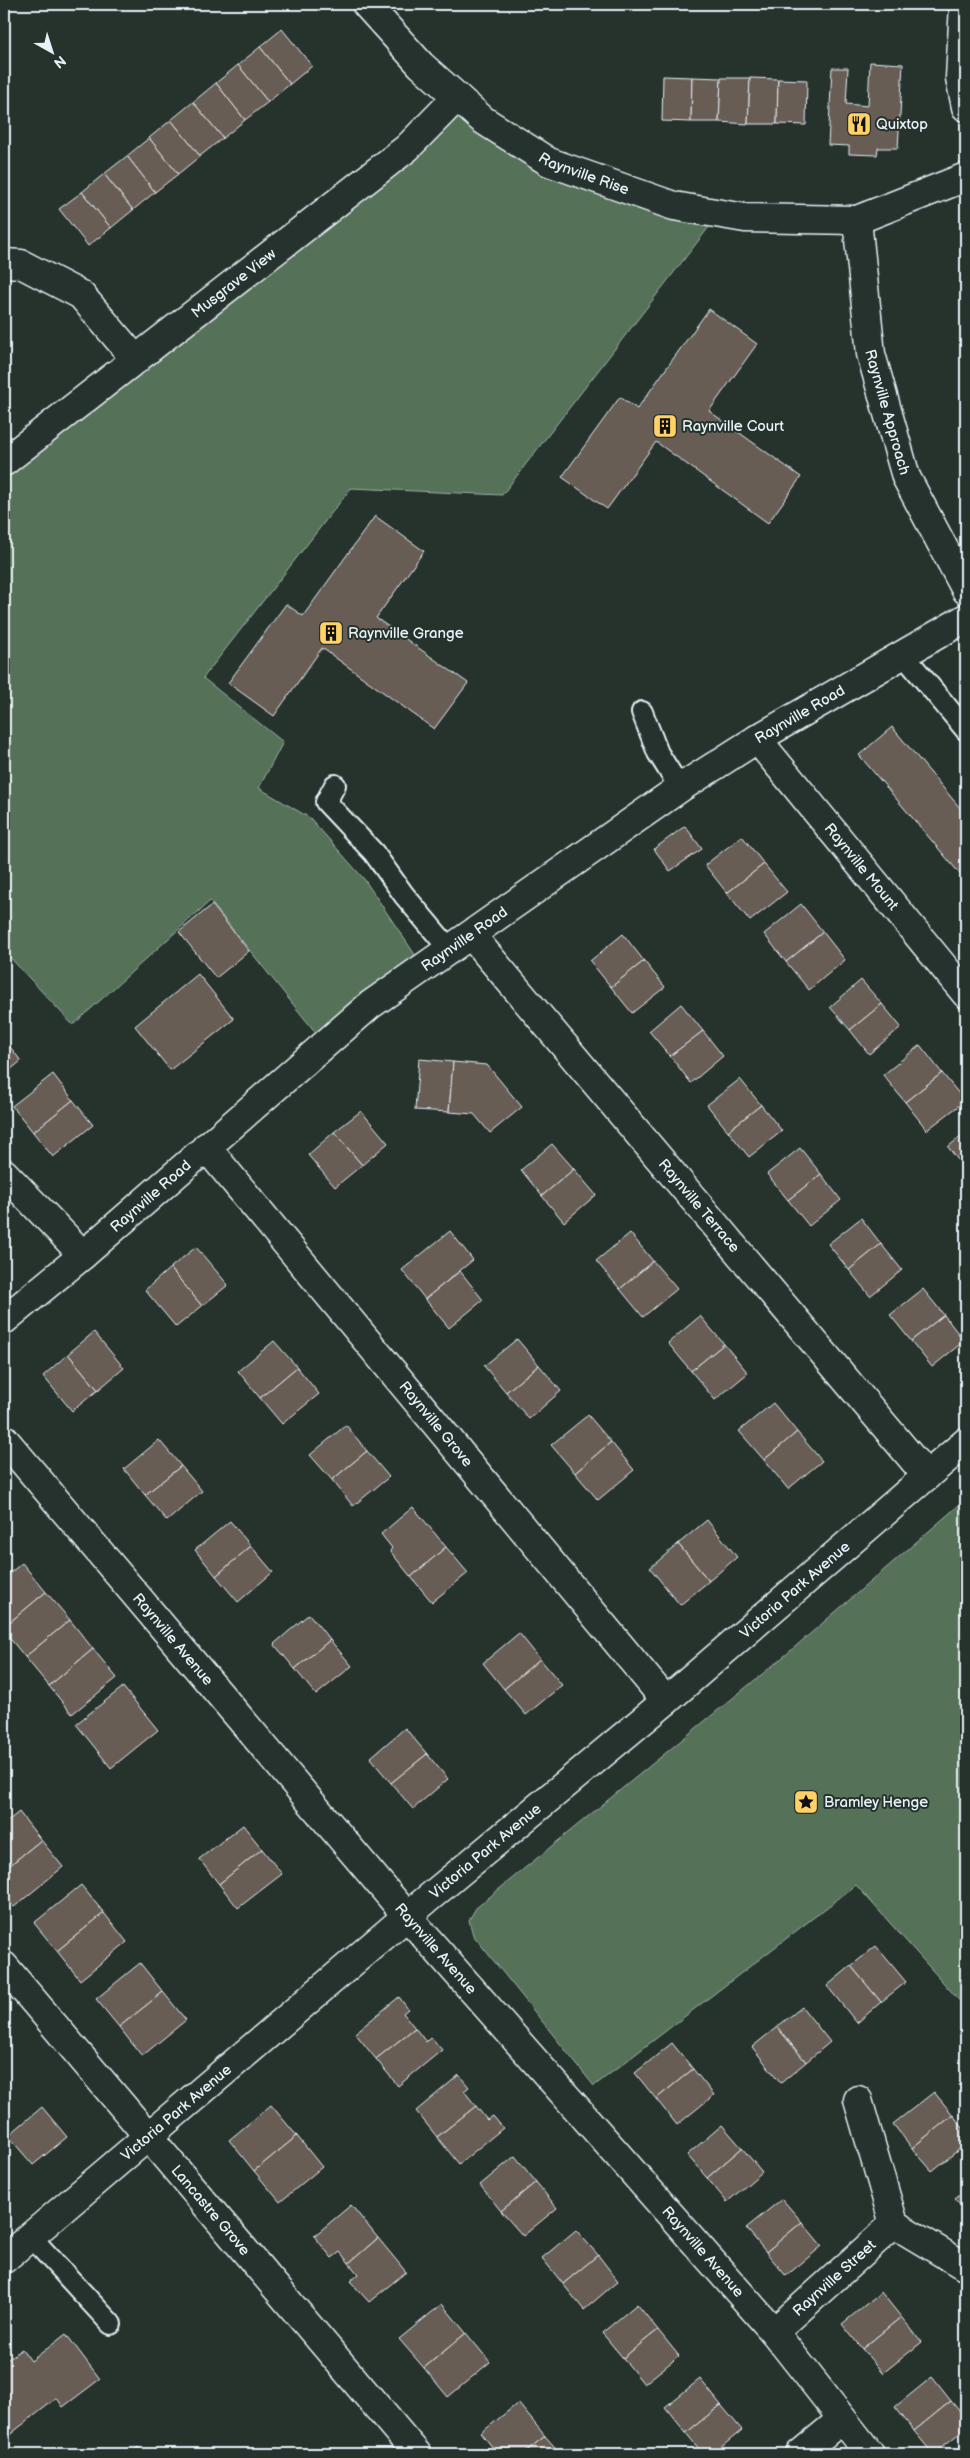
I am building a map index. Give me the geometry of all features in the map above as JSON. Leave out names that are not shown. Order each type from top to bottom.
[{"type":"street","name":"Raynville Rise","points":[[366,4],[421,65],[483,120],[549,162],[674,206],[745,218],[857,220]]},
{"type":"street","points":[[964,4],[960,78],[966,106]]},
{"type":"street","name":"Musgrave View","points":[[4,462],[407,148],[457,97]]},
{"type":"street","points":[[857,220],[966,177]]},
{"type":"street","name":"Raynville Approach","points":[[857,220],[871,354],[906,477],[966,590]]},
{"type":"street","points":[[4,264],[20,264],[81,295],[136,360]]},
{"type":"street","name":"Raynville Road","points":[[4,1320],[83,1255],[370,1005],[680,788],[757,739],[902,653],[966,618]]},
{"type":"street","name":"Raynville Mount","points":[[757,739],[966,994]]},
{"type":"street","name":"Raynville Terrace","points":[[461,943],[927,1476]]},
{"type":"street","name":"Raynville Grove","points":[[206,1147],[666,1701]]},
{"type":"street","points":[[4,1173],[83,1255]]},
{"type":"street","name":"Raynville Avenue","points":[[4,1439],[407,1916],[774,2332],[870,2454]]},
{"type":"street","name":"Victoria Park Avenue","points":[[4,2259],[407,1916],[666,1701],[966,1442]]},
{"type":"street","name":"Lancastre Grove","points":[[4,1966],[417,2454]]},
{"type":"street","points":[[858,2100],[894,2224],[966,2267]]},
{"type":"street","name":"Raynville Street","points":[[774,2332],[894,2224]]},
{"type":"street","points":[[800,2454],[842,2420]]},
{"type":"lane","points":[[902,653],[966,730]]},
{"type":"lane","points":[[642,712],[658,753],[680,788]]},
{"type":"lane","points":[[335,785],[326,802],[374,853],[404,895],[461,943]]},
{"type":"lane","points":[[31,2236],[111,2324]]},
{"type":"green space","points":[[457,97],[549,162],[719,214],[502,495],[351,488],[203,678],[283,742],[259,788],[310,818],[364,879],[424,968],[325,1044],[210,901],[73,1025],[4,951],[4,462]]},
{"type":"green space","points":[[966,1499],[966,2008],[856,1885],[594,2086],[473,1935],[469,1920],[476,1908],[788,1653]]},
{"type":"building","points":[[282,29],[312,66],[290,84],[260,47]]},
{"type":"building","points":[[260,47],[290,84],[268,102],[238,65]]},
{"type":"building","points":[[870,62],[903,64],[898,148],[878,148],[877,155],[849,154],[849,146],[828,145],[832,68],[848,68],[846,104],[868,106]]},
{"type":"building","points":[[238,65],[268,102],[245,120],[216,83]]},
{"type":"building","points":[[663,76],[692,77],[691,122],[662,121]]},
{"type":"building","points":[[692,77],[721,78],[719,122],[691,122]]},
{"type":"building","points":[[721,78],[750,78],[748,124],[719,122]]},
{"type":"building","points":[[750,78],[778,79],[777,124],[748,124]]},
{"type":"building","points":[[778,79],[807,80],[806,125],[777,124]]},
{"type":"building","points":[[216,83],[245,120],[223,138],[193,102]]},
{"type":"building","points":[[193,102],[223,138],[200,156],[171,120]]},
{"type":"building","points":[[171,120],[200,156],[178,174],[149,138]]},
{"type":"building","points":[[149,138],[178,174],[155,192],[127,156]]},
{"type":"building","points":[[127,156],[155,192],[133,210],[104,174]]},
{"type":"building","points":[[104,174],[133,210],[111,228],[82,192]]},
{"type":"building","points":[[82,192],[111,228],[88,246],[59,209]]},
{"type":"building","name":"Raynville Court","points":[[709,309],[757,344],[709,411],[801,477],[768,523],[656,442],[607,509],[562,477],[620,397],[637,409]]},
{"type":"building","name":"Raynville Grange","points":[[375,516],[424,551],[376,618],[468,683],[434,729],[322,648],[274,716],[228,683],[286,604],[303,616]]},
{"type":"building","points":[[892,727],[966,815],[966,881],[859,755]]},
{"type":"building","points":[[685,826],[702,849],[670,871],[654,849]]},
{"type":"building","points":[[742,836],[764,864],[727,893],[705,865]]},
{"type":"building","points":[[764,864],[787,892],[750,921],[727,893]]},
{"type":"building","points":[[801,904],[823,932],[786,962],[764,934]]},
{"type":"building","points":[[212,905],[249,951],[216,978],[179,932]]},
{"type":"building","points":[[823,932],[845,960],[809,990],[786,962]]},
{"type":"building","points":[[623,934],[644,961],[611,987],[590,961]]},
{"type":"building","points":[[644,961],[665,987],[632,1013],[611,987]]},
{"type":"building","points":[[198,974],[234,1019],[170,1070],[135,1026]]},
{"type":"building","points":[[861,980],[882,1004],[850,1030],[830,1007]]},
{"type":"building","points":[[681,1004],[703,1031],[670,1056],[649,1031]]},
{"type":"building","points":[[882,1004],[901,1027],[869,1054],[850,1030]]},
{"type":"building","points":[[703,1031],[723,1056],[691,1083],[670,1056]]},
{"type":"building","points":[[4,1039],[21,1061],[4,1075]]},
{"type":"building","points":[[920,1045],[942,1073],[905,1102],[883,1075]]},
{"type":"building","points":[[419,1059],[453,1062],[449,1112],[415,1110]]},
{"type":"building","points":[[453,1062],[487,1065],[522,1107],[490,1133],[474,1114],[449,1112]]},
{"type":"building","points":[[942,1073],[965,1101],[927,1130],[905,1102]]},
{"type":"building","points":[[53,1074],[73,1100],[33,1132],[12,1106]]},
{"type":"building","points":[[740,1079],[761,1105],[728,1131],[707,1105]]},
{"type":"building","points":[[73,1100],[93,1125],[53,1157],[33,1132]]},
{"type":"building","points":[[761,1105],[782,1131],[749,1157],[728,1131]]},
{"type":"building","points":[[361,1111],[388,1143],[362,1165],[334,1132]]},
{"type":"building","points":[[334,1132],[362,1165],[335,1187],[308,1155]]},
{"type":"building","points":[[966,1132],[966,1170],[948,1147]]},
{"type":"building","points":[[552,1144],[574,1169],[542,1196],[521,1170]]},
{"type":"building","points":[[800,1148],[821,1174],[788,1200],[767,1174]]},
{"type":"building","points":[[574,1169],[596,1195],[564,1222],[542,1196]]},
{"type":"building","points":[[821,1174],[841,1200],[809,1226],[788,1200]]},
{"type":"building","points":[[861,1218],[881,1244],[849,1270],[828,1244]]},
{"type":"building","points":[[450,1231],[473,1260],[425,1299],[402,1270]]},
{"type":"building","points":[[630,1233],[653,1261],[620,1289],[596,1261]]},
{"type":"building","points":[[881,1244],[902,1270],[870,1296],[849,1270]]},
{"type":"building","points":[[196,1247],[228,1285],[202,1306],[170,1268]]},
{"type":"building","points":[[653,1261],[677,1289],[643,1317],[620,1289]]},
{"type":"building","points":[[170,1268],[202,1306],[176,1327],[145,1290]]},
{"type":"building","points":[[460,1271],[483,1300],[449,1328],[425,1299]]},
{"type":"building","points":[[923,1289],[944,1315],[911,1341],[890,1315]]},
{"type":"building","points":[[944,1315],[964,1341],[932,1367],[911,1341]]},
{"type":"building","points":[[700,1316],[724,1344],[691,1371],[668,1343]]},
{"type":"building","points":[[94,1332],[124,1368],[98,1390],[68,1354]]},
{"type":"building","points":[[517,1339],[539,1365],[506,1392],[484,1366]]},
{"type":"building","points":[[274,1341],[297,1367],[260,1398],[238,1371]]},
{"type":"building","points":[[724,1344],[748,1373],[715,1400],[691,1371]]},
{"type":"building","points":[[68,1354],[98,1390],[72,1411],[43,1376]]},
{"type":"building","points":[[539,1365],[561,1391],[529,1419],[506,1392]]},
{"type":"building","points":[[297,1367],[319,1394],[282,1424],[260,1398]]},
{"type":"building","points":[[773,1403],[797,1432],[764,1460],[739,1431]]},
{"type":"building","points":[[588,1415],[611,1442],[575,1473],[551,1445]]},
{"type":"building","points":[[346,1425],[367,1451],[332,1480],[310,1455]]},
{"type":"building","points":[[797,1432],[822,1461],[788,1489],[764,1460]]},
{"type":"building","points":[[159,1440],[181,1466],[145,1495],[124,1469]]},
{"type":"building","points":[[611,1442],[634,1470],[598,1500],[575,1473]]},
{"type":"building","points":[[367,1451],[389,1477],[353,1506],[332,1480]]},
{"type":"building","points":[[181,1466],[202,1491],[167,1521],[145,1495]]},
{"type":"building","points":[[413,1507],[446,1547],[411,1577],[390,1551],[392,1548],[381,1534]]},
{"type":"building","points":[[707,1520],[737,1557],[709,1581],[678,1544]]},
{"type":"building","points":[[230,1521],[251,1546],[216,1576],[195,1550]]},
{"type":"building","points":[[678,1544],[709,1581],[680,1605],[650,1568]]},
{"type":"building","points":[[251,1546],[273,1572],[238,1602],[216,1576]]},
{"type":"building","points":[[446,1547],[468,1573],[432,1602],[411,1577]]},
{"type":"building","points":[[22,1563],[46,1592],[4,1627],[4,1578]]},
{"type":"building","points":[[46,1592],[70,1620],[25,1657],[4,1631],[4,1627]]},
{"type":"building","points":[[309,1614],[330,1640],[295,1669],[274,1644]]},
{"type":"building","points":[[70,1620],[93,1649],[49,1686],[25,1657]]},
{"type":"building","points":[[519,1633],[540,1659],[504,1689],[483,1663]]},
{"type":"building","points":[[330,1640],[352,1666],[316,1695],[295,1669]]},
{"type":"building","points":[[93,1649],[117,1678],[72,1714],[49,1686]]},
{"type":"building","points":[[540,1659],[562,1685],[526,1715],[504,1689]]},
{"type":"building","points":[[123,1687],[158,1730],[111,1768],[76,1724]]},
{"type":"building","points":[[405,1728],[427,1754],[391,1783],[370,1758]]},
{"type":"building","points":[[427,1754],[448,1779],[413,1809],[391,1783]]},
{"type":"building","points":[[19,1812],[41,1840],[4,1870],[4,1824]]},
{"type":"building","points":[[243,1825],[262,1849],[219,1884],[199,1859]]},
{"type":"building","points":[[41,1840],[63,1867],[14,1907],[4,1895],[4,1870]]},
{"type":"building","points":[[262,1849],[282,1874],[238,1908],[219,1884]]},
{"type":"building","points":[[81,1885],[104,1913],[57,1951],[34,1923]]},
{"type":"building","points":[[104,1913],[127,1942],[80,1980],[57,1951]]},
{"type":"building","points":[[876,1946],[906,1982],[881,2002],[851,1966]]},
{"type":"building","points":[[140,1963],[163,1992],[119,2027],[96,1999]]},
{"type":"building","points":[[851,1966],[881,2002],[857,2023],[827,1986]]},
{"type":"building","points":[[163,1992],[186,2020],[142,2056],[119,2027]]},
{"type":"building","points":[[399,1997],[408,2009],[403,2013],[415,2028],[376,2059],[355,2033]]},
{"type":"building","points":[[802,2007],[830,2042],[806,2062],[777,2027]]},
{"type":"building","points":[[777,2027],[806,2062],[781,2083],[752,2047]]},
{"type":"building","points":[[415,2028],[426,2042],[431,2037],[442,2050],[398,2086],[376,2059]]},
{"type":"building","points":[[672,2043],[693,2069],[656,2099],[635,2073]]},
{"type":"building","points":[[693,2069],[714,2095],[677,2125],[656,2099]]},
{"type":"building","points":[[459,2075],[469,2087],[464,2091],[476,2106],[437,2137],[416,2111]]},
{"type":"building","points":[[934,2092],[953,2115],[912,2148],[893,2124]]},
{"type":"building","points":[[271,2105],[297,2136],[254,2171],[229,2140]]},
{"type":"building","points":[[476,2106],[487,2120],[493,2116],[503,2128],[459,2164],[437,2137]]},
{"type":"building","points":[[42,2107],[67,2137],[33,2165],[8,2136]]},
{"type":"building","points":[[953,2115],[966,2132],[966,2144],[932,2171],[912,2148]]},
{"type":"building","points":[[722,2125],[742,2148],[707,2178],[687,2155]]},
{"type":"building","points":[[297,2136],[322,2167],[280,2202],[254,2171]]},
{"type":"building","points":[[742,2148],[762,2172],[727,2202],[707,2178]]},
{"type":"building","points":[[515,2156],[536,2182],[501,2211],[480,2185]]},
{"type":"building","points":[[536,2182],[557,2208],[523,2236],[501,2211]]},
{"type":"building","points":[[966,2190],[966,2212],[955,2199]]},
{"type":"building","points":[[782,2199],[802,2222],[766,2252],[746,2228]]},
{"type":"building","points":[[351,2205],[378,2238],[349,2263],[340,2252],[332,2258],[314,2236]]},
{"type":"building","points":[[802,2222],[822,2246],[786,2276],[766,2252]]},
{"type":"building","points":[[576,2230],[598,2255],[563,2284],[542,2258]]},
{"type":"building","points":[[378,2238],[406,2272],[369,2302],[350,2281],[358,2274],[349,2263]]},
{"type":"building","points":[[598,2255],[618,2281],[584,2310],[563,2284]]},
{"type":"building","points":[[881,2292],[901,2317],[862,2349],[842,2324]]},
{"type":"building","points":[[442,2304],[466,2333],[424,2368],[399,2339]]},
{"type":"building","points":[[637,2304],[658,2330],[623,2358],[602,2333]]},
{"type":"building","points":[[901,2317],[922,2342],[883,2373],[862,2349]]},
{"type":"building","points":[[658,2330],[679,2356],[644,2384],[623,2358]]},
{"type":"building","points":[[466,2333],[490,2362],[448,2397],[424,2368]]},
{"type":"building","points":[[66,2334],[100,2379],[63,2407],[57,2398],[4,2439],[4,2362],[22,2349],[31,2361]]},
{"type":"building","points":[[932,2377],[951,2401],[914,2431],[895,2407]]},
{"type":"building","points":[[700,2379],[721,2405],[686,2433],[665,2407]]},
{"type":"building","points":[[951,2401],[966,2419],[966,2428],[933,2454],[914,2431]]},
{"type":"building","points":[[518,2403],[545,2436],[523,2454],[511,2454],[507,2449],[498,2454],[481,2433]]},
{"type":"building","points":[[721,2405],[742,2430],[713,2454],[703,2454],[686,2433]]},
{"type":"building","points":[[545,2436],[561,2454],[523,2454]]},
{"type":"building","points":[[138,2447],[144,2454],[130,2454]]},
{"type":"place","name":"Quixtop","points":[[859,124]]},
{"type":"place","name":"Raynville Court","points":[[665,426]]},
{"type":"place","name":"Raynville Grange","points":[[331,633]]},
{"type":"place","name":"Bramley Henge","points":[[806,1802]]}]
